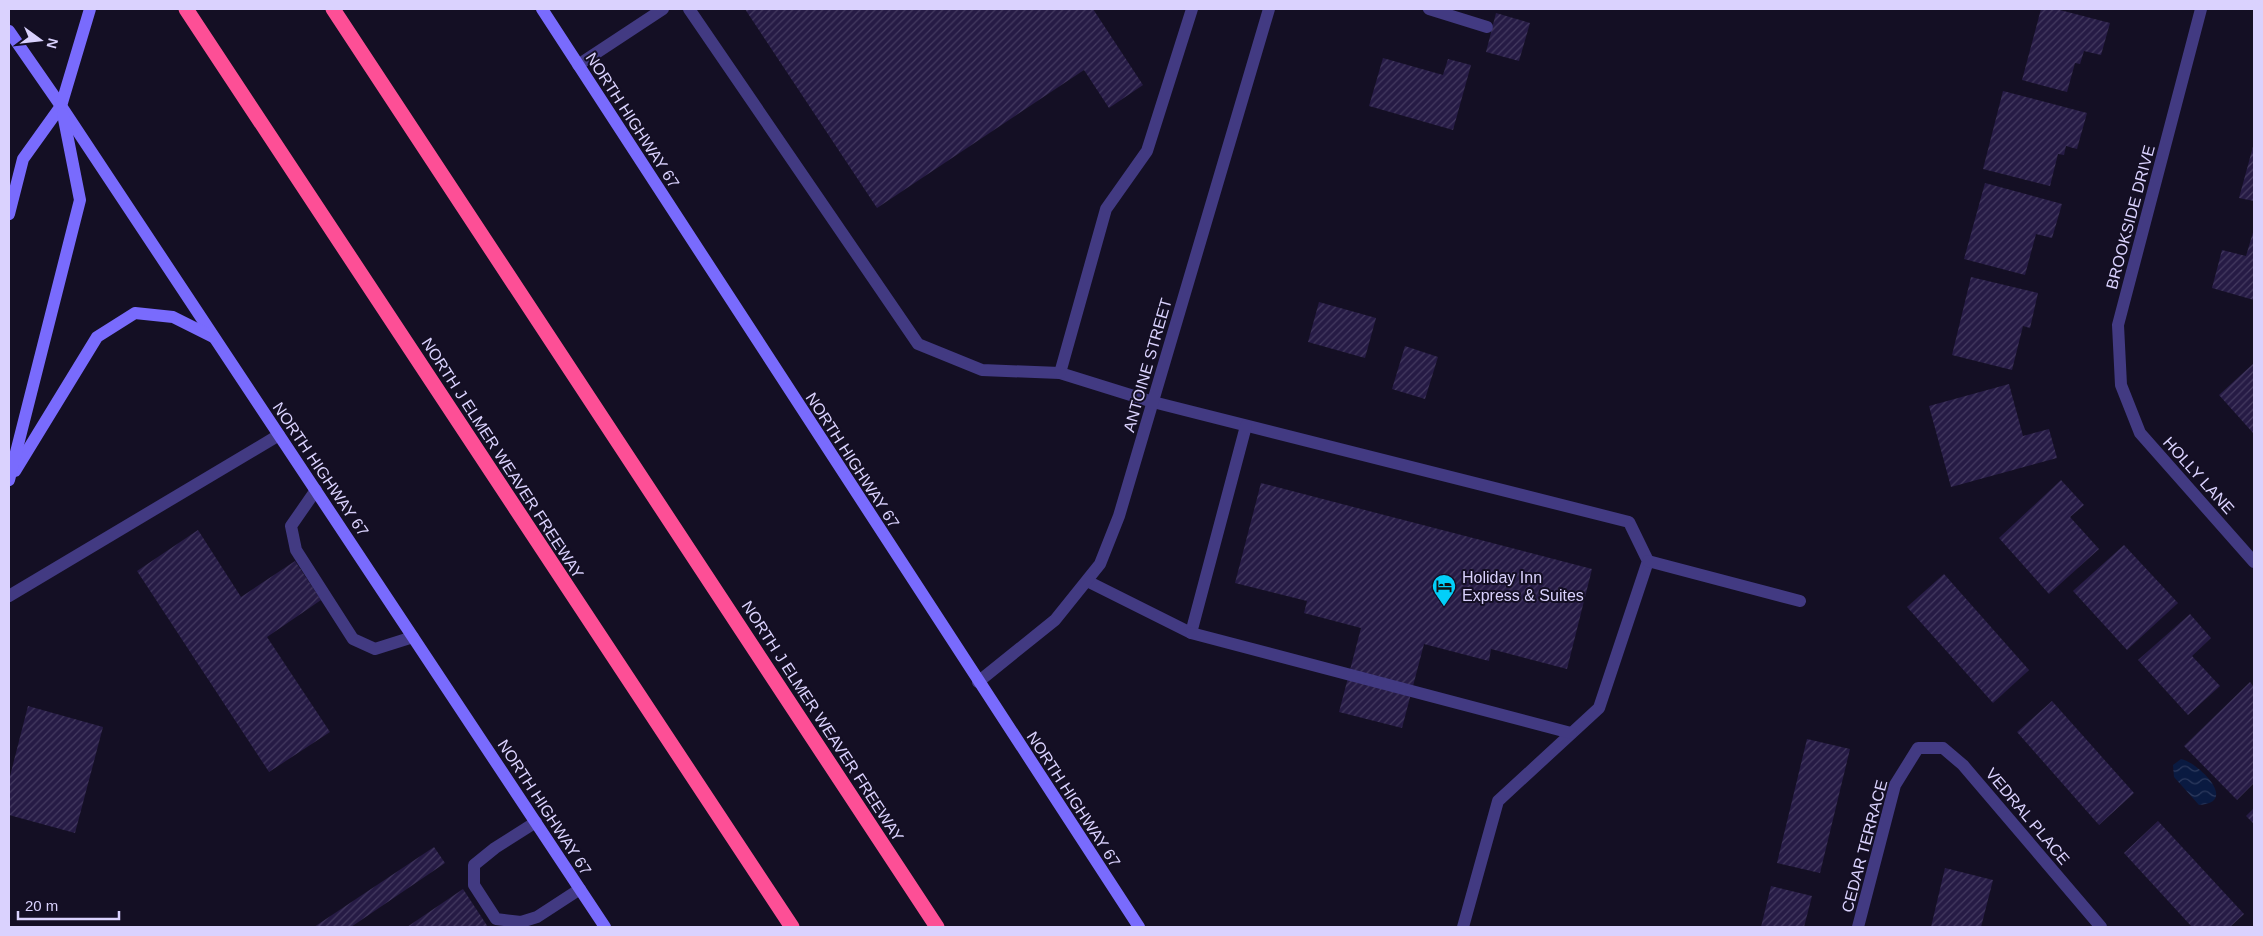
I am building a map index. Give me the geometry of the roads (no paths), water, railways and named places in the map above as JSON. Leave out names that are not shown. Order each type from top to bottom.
[{"type":"highway","name":"NORTH J ELMER WEAVER FREEWAY","points":[[186,9],[792,927]]},
{"type":"highway","name":"NORTH J ELMER WEAVER FREEWAY","points":[[334,9],[937,927]]},
{"type":"main road","points":[[9,214],[23,160],[61,106],[90,9]]},
{"type":"main road","name":"NORTH HIGHWAY 67","points":[[542,9],[1139,927]]},
{"type":"main road","name":"NORTH HIGHWAY 67","points":[[9,30],[280,435],[605,927]]},
{"type":"main road","points":[[9,481],[80,200],[61,106]]},
{"type":"main road","points":[[9,481],[96,337],[135,314],[173,317],[213,337]]},
{"type":"street","points":[[578,65],[663,9]]},
{"type":"street","points":[[689,9],[918,344],[982,370],[1060,373],[1153,402],[1629,522],[1648,561],[1599,708],[1498,801],[1463,927]]},
{"type":"street","points":[[1060,373],[1106,209],[1146,151],[1192,9]]},
{"type":"street","name":"ANTOINE STREET","points":[[978,682],[1054,620],[1100,564],[1119,516],[1269,9]]},
{"type":"street","points":[[1429,9],[1487,27]]},
{"type":"street","name":"BROOKSIDE DRIVE","points":[[2140,433],[2121,385],[2118,325],[2201,9]]},
{"type":"street","points":[[1190,633],[1246,426]]},
{"type":"street","name":"HOLLY LANE","points":[[2140,433],[2254,562]]},
{"type":"street","points":[[9,596],[280,435]]},
{"type":"street","points":[[316,490],[291,526],[296,550],[353,639],[375,649],[413,637]]},
{"type":"street","points":[[1648,561],[1800,601]]},
{"type":"street","points":[[1086,581],[1190,633],[1571,733]]},
{"type":"street","name":"CEDAR TERRACE","points":[[1858,927],[1895,785],[1918,748]]},
{"type":"street","name":"VEDRAL PLACE","points":[[1918,748],[1942,748],[1962,765],[2101,927]]},
{"type":"street","points":[[536,822],[495,848],[474,865],[474,885],[496,919],[521,922],[537,916],[580,889]]},
{"type":"water","points":[[2181,759],[2197,768],[2212,783],[2216,791],[2216,798],[2210,803],[2199,805],[2174,777],[2173,765]]},
{"type":"place","name":"Holiday Inn Express & Suites","points":[[1444,607]]}]
